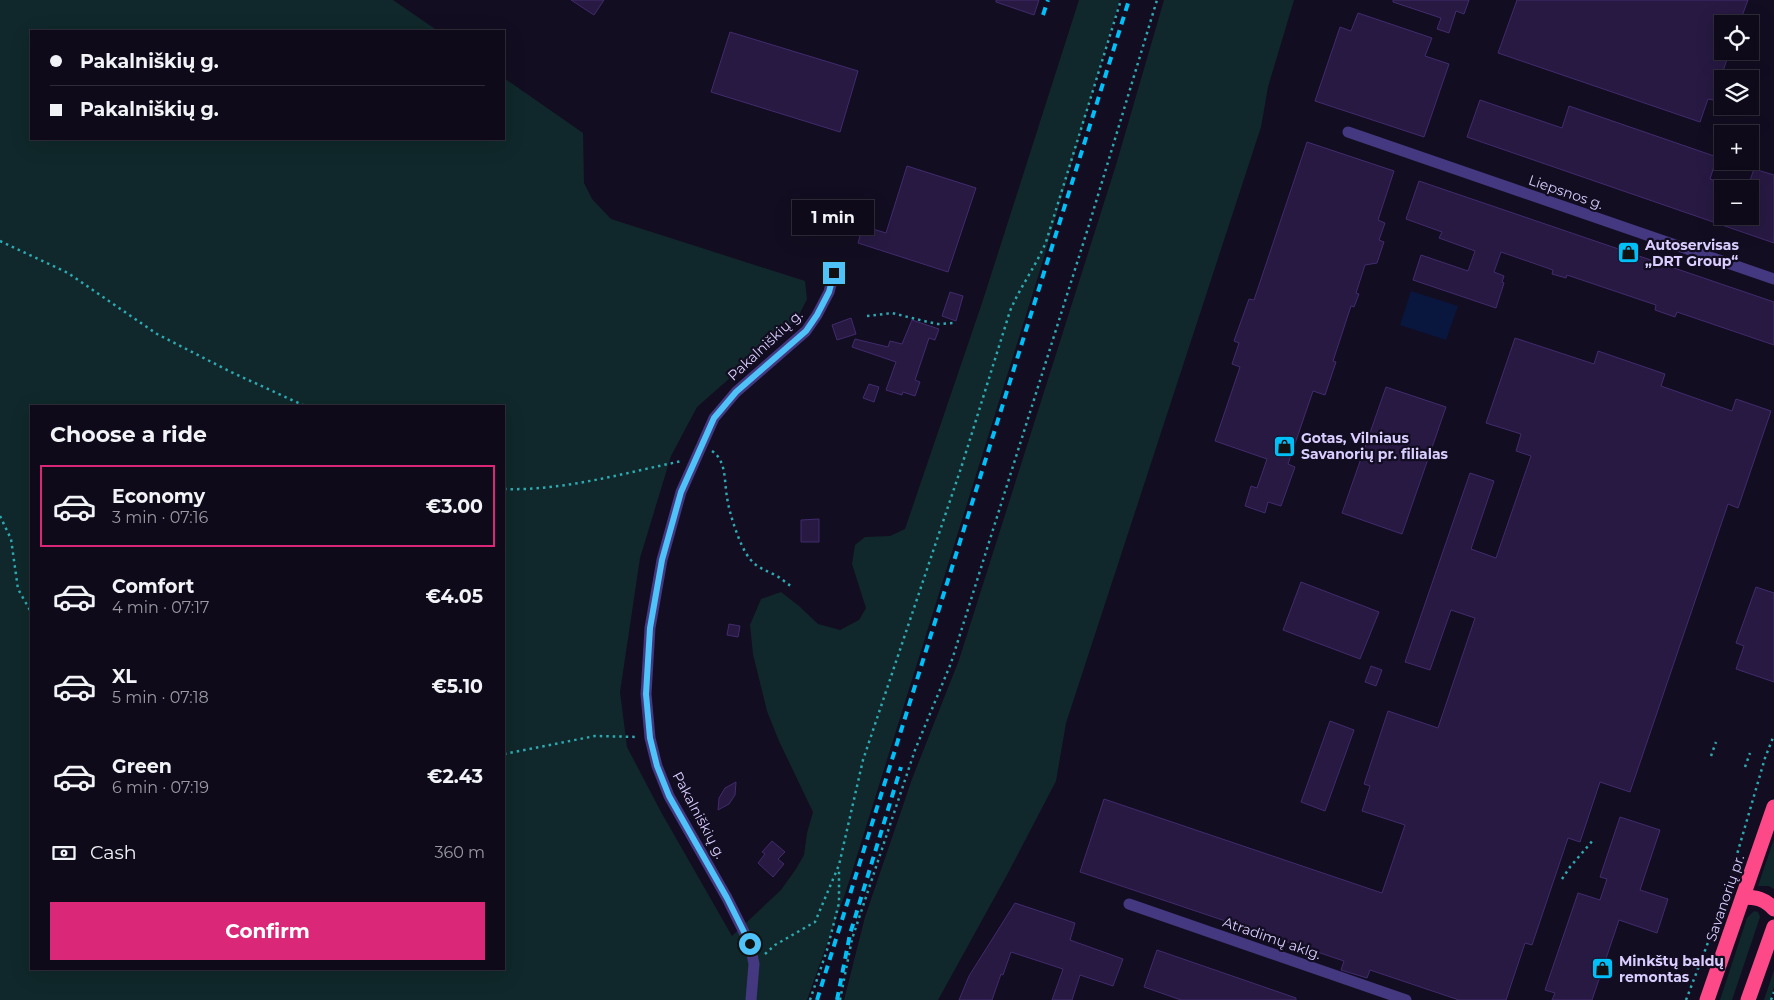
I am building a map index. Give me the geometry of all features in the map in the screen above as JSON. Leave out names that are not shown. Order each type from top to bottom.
[{"type":"highway","name":"Savanorių pr.","points":[[1707,1000],[1774,807]]},
{"type":"highway","points":[[1743,897],[1756,897],[1768,902],[1774,909]]},
{"type":"highway","points":[[1748,1000],[1774,927]]},
{"type":"street","name":"Liepsnos g.","points":[[1348,132],[1774,279]]},
{"type":"street","name":"Pakalniškių g.","points":[[750,1000],[754,964],[750,944],[669,796],[657,766],[650,738],[646,694],[652,618],[662,560],[681,492],[714,418],[736,392],[806,331],[829,292],[834,273]]},
{"type":"street","name":"Atradimų aklg.","points":[[1128,904],[1406,1000]]},
{"type":"path","points":[[754,964],[775,945],[815,922],[839,865],[863,760],[962,465],[1010,311],[1046,242],[1121,0]]},
{"type":"path","points":[[840,1000],[852,939],[915,750],[951,663],[1089,225],[1157,0]]},
{"type":"path","points":[[0,241],[68,273],[157,334],[231,372],[303,405]]},
{"type":"path","points":[[866,316],[892,313],[938,324],[954,323]]},
{"type":"path","points":[[703,445],[718,455],[722,465],[727,498],[737,532],[748,558],[758,568],[775,575],[792,586]]},
{"type":"path","points":[[505,489],[519,490],[580,483],[696,458]]},
{"type":"path","points":[[0,516],[11,539],[18,589],[30,610]]},
{"type":"path","points":[[1686,1000],[1722,906],[1764,758],[1774,735]]},
{"type":"path","points":[[505,754],[595,736],[650,738]]},
{"type":"path","points":[[1711,756],[1716,742]]},
{"type":"path","points":[[1745,767],[1750,753]]},
{"type":"path","points":[[1562,879],[1570,866],[1594,839]]},
{"type":"path","points":[[810,1000],[840,903],[839,865]]},
{"type":"path","points":[[1771,1000],[1774,992]]},
{"type":"green space","points":[[0,0],[393,0],[437,30],[30,30],[30,140],[505,140],[505,79],[583,133],[584,183],[592,199],[611,219],[805,281],[807,299],[797,319],[697,407],[671,456],[640,558],[620,692],[627,747],[661,812],[732,936],[781,890],[796,869],[804,855],[807,833],[813,812],[779,741],[767,711],[753,654],[750,625],[761,599],[781,592],[818,624],[840,630],[859,620],[866,608],[852,564],[855,545],[865,537],[890,536],[905,529],[983,300],[1079,0],[1120,0],[1041,267],[845,894],[807,1000],[0,1000]]},
{"type":"green space","points":[[1164,0],[1294,0],[1268,87],[1261,127],[1066,723],[1056,781],[938,1000],[844,1000],[865,917],[912,779],[959,660],[1116,165]]},
{"type":"green space","points":[[1774,839],[1774,889],[1769,886],[1758,886]]},
{"type":"green space","points":[[1754,911],[1758,912],[1760,917],[1732,1000],[1720,1000],[1747,918]]},
{"type":"green space","points":[[1774,970],[1774,987],[1770,1000],[1764,1000]]},
{"type":"water","points":[[1411,291],[1458,306],[1446,340],[1400,325]]},
{"type":"building","points":[[571,0],[604,0],[594,15]]},
{"type":"building","points":[[996,0],[1039,0],[1034,15],[996,2]]},
{"type":"building","points":[[1393,0],[1469,0],[1464,14],[1456,11],[1449,33],[1437,29],[1441,18],[1393,2]]},
{"type":"building","points":[[1517,0],[1748,0],[1742,15],[1714,15],[1714,60],[1727,60],[1723,70],[1714,70],[1714,98],[1713,100],[1708,99],[1700,122],[1498,53]]},
{"type":"building","points":[[1358,13],[1432,38],[1425,56],[1449,64],[1424,137],[1315,101],[1340,27],[1351,31]]},
{"type":"building","points":[[730,32],[858,71],[840,132],[711,92]]},
{"type":"building","points":[[1480,100],[1562,128],[1569,106],[1714,156],[1714,166],[1710,179],[1714,180],[1714,222],[1467,137]]},
{"type":"building","points":[[1307,142],[1394,171],[1378,220],[1385,223],[1379,240],[1384,242],[1377,263],[1365,265],[1356,293],[1359,294],[1354,307],[1351,306],[1333,361],[1336,362],[1325,395],[1313,391],[1288,464],[1295,467],[1281,506],[1268,502],[1265,513],[1245,506],[1251,486],[1257,488],[1267,459],[1215,441],[1240,367],[1232,364],[1239,343],[1234,341],[1249,299],[1254,300]]},
{"type":"building","points":[[907,166],[976,188],[948,272],[858,243],[863,226],[886,233]]},
{"type":"building","points":[[1754,170],[1774,175],[1774,243],[1722,225],[1759,225],[1759,180],[1750,180]]},
{"type":"building","points":[[1419,181],[1774,302],[1774,345],[1677,312],[1675,317],[1655,310],[1656,305],[1567,275],[1566,278],[1552,274],[1553,270],[1501,252],[1494,272],[1504,276],[1502,282],[1504,283],[1496,308],[1413,280],[1421,255],[1468,271],[1475,251],[1439,238],[1442,232],[1406,219]]},
{"type":"building","points":[[950,292],[963,296],[956,321],[942,316]]},
{"type":"building","points":[[851,318],[856,334],[837,340],[832,325]]},
{"type":"building","points":[[912,320],[939,329],[935,340],[929,338],[915,380],[920,382],[915,396],[903,392],[902,395],[886,390],[896,362],[852,347],[855,339],[888,347],[890,341],[902,344]]},
{"type":"building","points":[[1515,338],[1594,364],[1598,351],[1665,374],[1661,386],[1732,411],[1736,399],[1771,411],[1738,508],[1728,504],[1630,792],[1600,782],[1580,842],[1568,838],[1532,945],[1525,943],[1506,1000],[1459,1000],[1370,970],[1367,978],[1341,970],[1344,961],[1080,872],[1104,799],[1382,893],[1405,825],[1362,811],[1370,786],[1364,784],[1388,711],[1438,728],[1475,618],[1451,610],[1430,670],[1405,662],[1470,473],[1494,481],[1471,549],[1496,558],[1531,456],[1516,451],[1521,434],[1486,423]]},
{"type":"building","points":[[869,384],[879,387],[874,402],[863,398]]},
{"type":"building","points":[[1386,387],[1446,407],[1402,534],[1342,513]]},
{"type":"building","points":[[819,519],[819,542],[801,542],[801,520]]},
{"type":"building","points":[[1301,582],[1379,612],[1360,659],[1283,630]]},
{"type":"building","points":[[1756,587],[1774,593],[1774,682],[1736,669],[1744,646],[1736,643]]},
{"type":"building","points":[[729,624],[740,626],[738,637],[727,635]]},
{"type":"building","points":[[1371,666],[1382,670],[1376,686],[1365,682]]},
{"type":"building","points":[[1330,721],[1354,730],[1325,811],[1301,802]]},
{"type":"building","points":[[736,782],[735,795],[729,804],[718,810],[719,798],[725,788]]},
{"type":"building","points":[[1620,817],[1660,830],[1640,890],[1668,899],[1657,933],[1619,920],[1592,1000],[1552,1000],[1555,993],[1545,990],[1578,893],[1600,900],[1607,879],[1600,877]]},
{"type":"building","points":[[772,841],[785,852],[778,859],[784,864],[773,877],[758,863],[765,854],[762,852]]},
{"type":"building","points":[[1015,903],[1075,923],[1070,940],[1123,959],[1113,986],[1080,975],[1072,1000],[1052,1000],[1063,969],[1011,952],[992,1000],[959,1000],[969,976]]},
{"type":"building","points":[[1157,950],[1296,998],[1296,1000],[1181,1000],[1144,987]]},
{"type":"railway","points":[[1043,15],[1048,0]]},
{"type":"railway","points":[[817,1000],[1129,0]]},
{"type":"railway","points":[[837,1000],[850,934],[901,767]]},
{"type":"place","name":"Autoservisas „DRT Group“","points":[[1629,253]]},
{"type":"place","name":"Gotas, Vilniaus Savanorių pr. filialas","points":[[1285,446]]},
{"type":"place","name":"Minkštų baldų remontas","points":[[1603,969]]},
{"type":"route","points":[[750,944],[727,898],[669,796],[657,766],[650,738],[646,694],[650,628],[662,560],[681,492],[714,418],[736,392],[806,331],[829,292],[834,273]]}]
